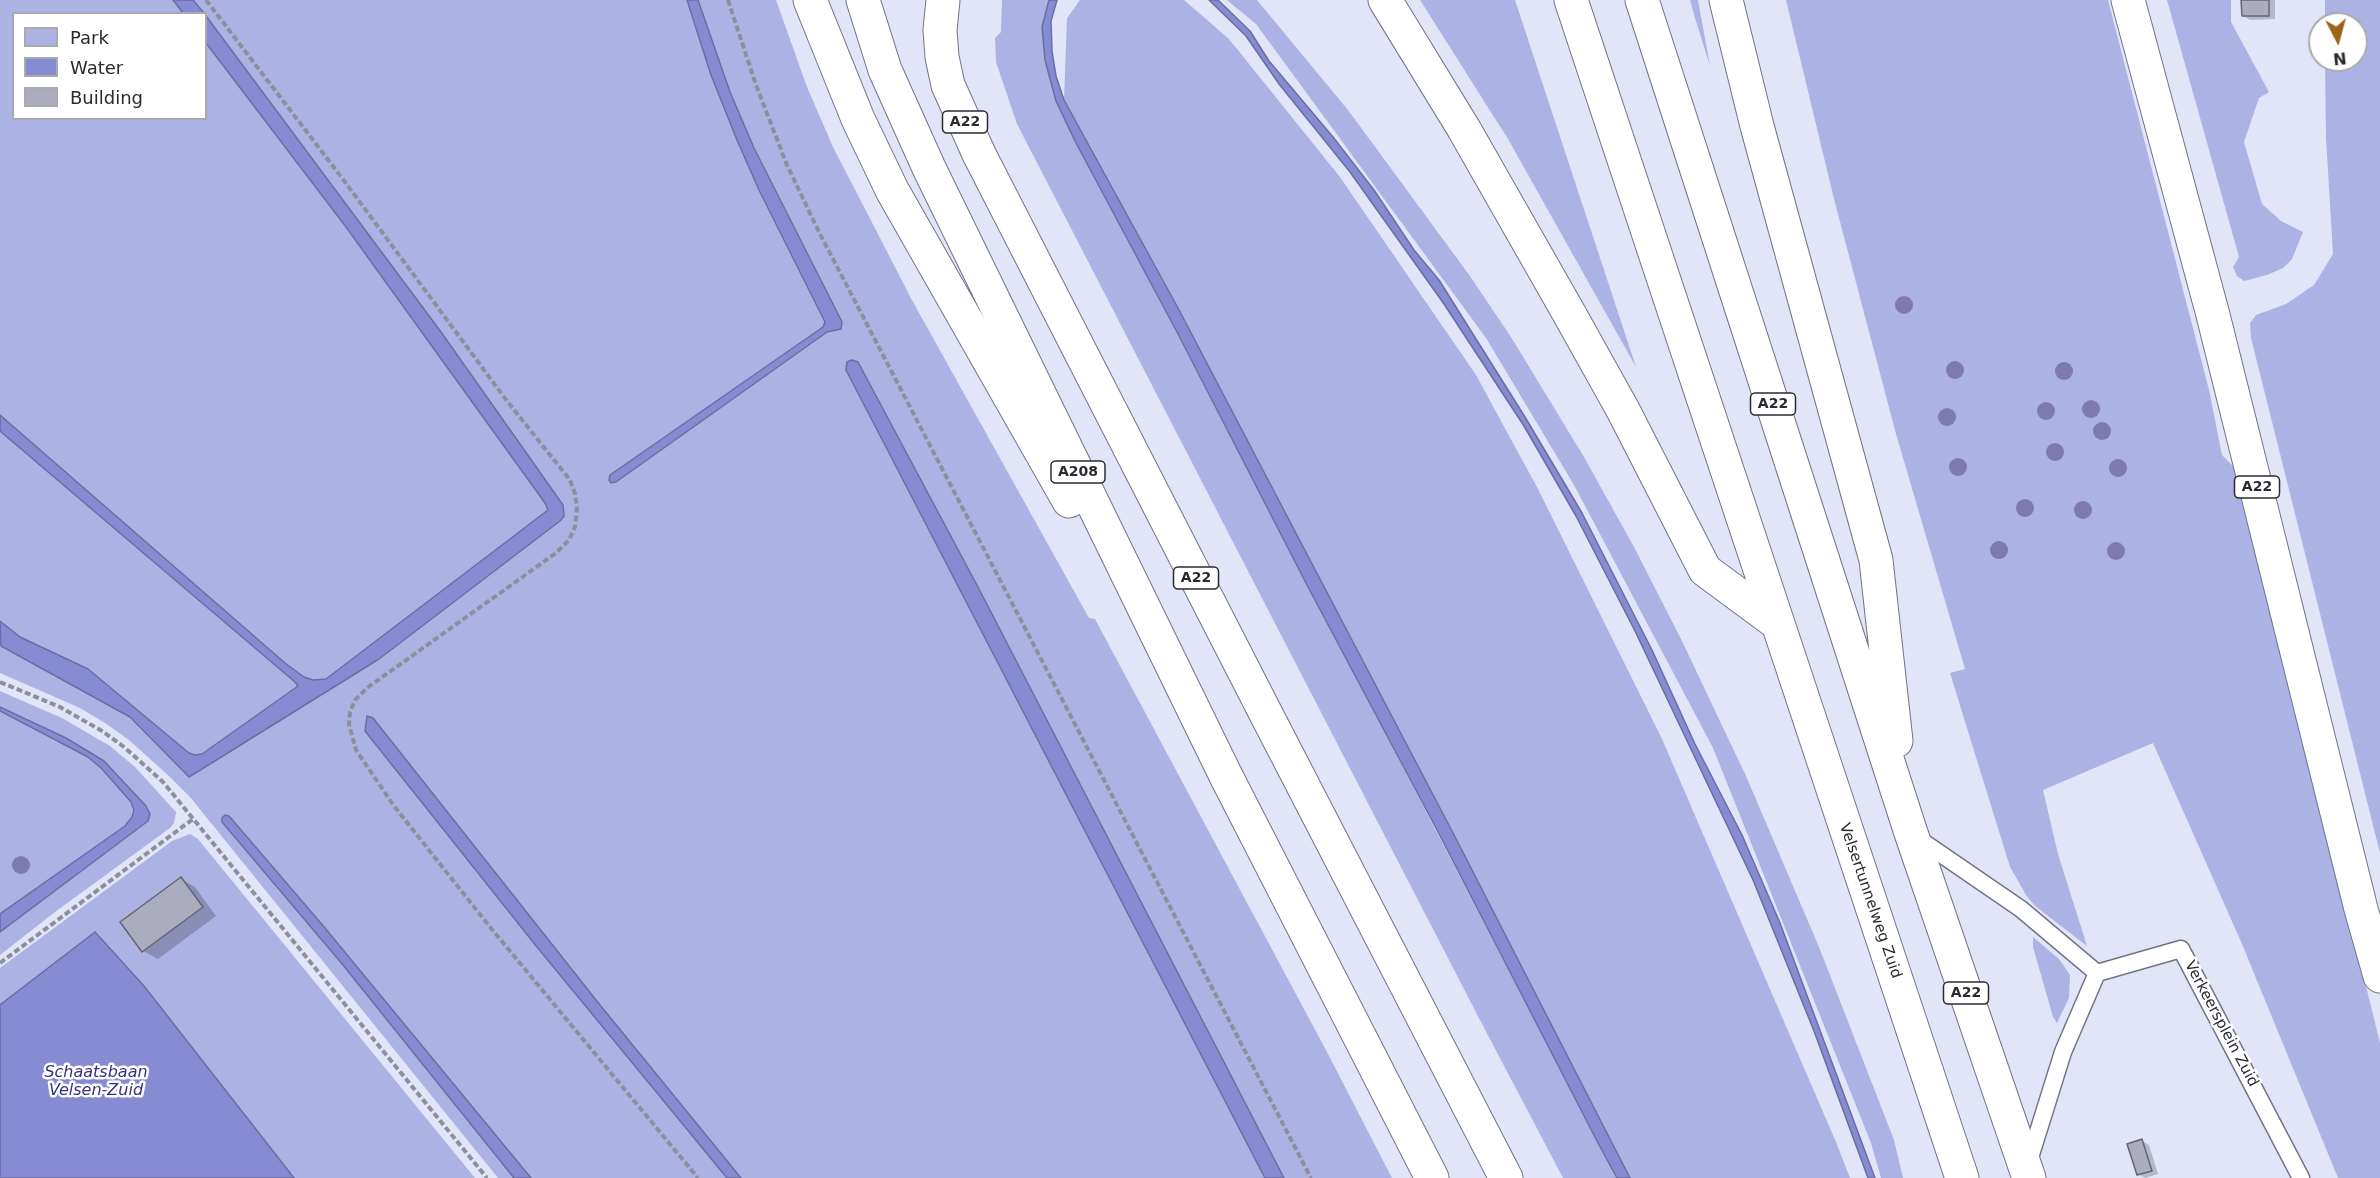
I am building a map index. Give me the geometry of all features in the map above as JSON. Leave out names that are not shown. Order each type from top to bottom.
[{"type":"highway","points":[[810,0],[858,119],[892,190],[1226,776],[1432,1178]]},
{"type":"highway","name":"A208","points":[[863,0],[885,70],[929,168],[1226,776]]},
{"type":"highway","name":"A22","points":[[943,0],[940,30],[942,57],[948,85],[979,154],[1263,710],[1506,1178]]},
{"type":"highway","points":[[1385,0],[1464,129],[1570,315],[1623,410],[1705,570],[1778,624]]},
{"type":"highway","name":"Velsertunnelweg Zuid","points":[[1571,0],[1962,1178]]},
{"type":"highway","name":"A22","points":[[1642,0],[1907,821],[2028,1173]]},
{"type":"highway","name":"A22","points":[[1726,0],[1757,126],[1876,560],[1907,821]]},
{"type":"highway","name":"A22","points":[[2128,0],[2213,315],[2361,909],[2380,976]]},
{"type":"lane","points":[[1907,821],[2021,909],[2097,973],[2063,1052],[2028,1173]]},
{"type":"lane","name":"Verkeersplein Zuid","points":[[2097,973],[2181,949],[2301,1178]]},
{"type":"path","points":[[206,0],[342,178],[507,401],[570,480],[577,508],[575,527],[568,540],[556,553],[367,688],[355,700],[350,712],[349,724],[356,750],[394,806],[490,927],[698,1178]]},
{"type":"path","points":[[728,0],[756,85],[787,165],[819,232],[1311,1178]]},
{"type":"path","points":[[0,682],[60,707],[110,736],[151,770],[487,1178]]},
{"type":"path","points":[[0,963],[193,819]]},
{"type":"green space","points":[[0,0],[776,0],[807,87],[833,147],[913,302],[1089,618],[1095,619],[1392,1178],[498,1178],[190,797],[129,740],[80,708],[0,673]]},
{"type":"green space","points":[[1002,0],[1049,0],[1042,27],[1059,107],[1617,1178],[1563,1178],[1481,1022],[1017,124],[996,62],[995,38],[1001,32]]},
{"type":"green space","points":[[1080,0],[1184,0],[1229,39],[1340,177],[1476,375],[1538,489],[1662,739],[1850,1178],[1630,1178],[1452,831],[1178,308],[1064,100],[1067,18]]},
{"type":"green space","points":[[1227,0],[1257,0],[1348,110],[1470,276],[1511,337],[1584,457],[1634,547],[1682,641],[1746,776],[1819,947],[1894,1140],[1903,1178],[1881,1178],[1871,1143],[1713,748],[1574,485],[1486,338],[1256,24]]},
{"type":"green space","points":[[1420,0],[1515,0],[1636,367],[1508,139]]},
{"type":"green space","points":[[1690,0],[1698,0],[1710,66],[1695,18]]},
{"type":"green space","points":[[1786,0],[2108,0],[2209,390],[2222,455],[2233,466],[2290,678],[2380,1043],[2380,1178],[2338,1178],[2242,944],[2153,743],[2043,790],[2058,854],[2087,946],[2035,906],[2010,867],[1950,673],[1965,669],[1896,434],[1834,199]]},
{"type":"green space","points":[[2167,0],[2231,0],[2231,22],[2269,92],[2259,98],[2244,142],[2262,204],[2281,221],[2303,232],[2292,259],[2283,268],[2267,275],[2244,281],[2237,276],[2233,267],[2239,257]]},
{"type":"green space","points":[[2325,0],[2380,0],[2380,853],[2251,338],[2250,323],[2256,315],[2286,304],[2314,285],[2333,254],[2326,138],[2325,72],[2368,72],[2368,12],[2325,12]]},
{"type":"green space","points":[[0,691],[62,718],[110,746],[135,767],[176,812],[174,823],[170,828],[0,955]]},
{"type":"green space","points":[[190,834],[198,839],[475,1178],[0,1178],[0,968],[172,841]]},
{"type":"green space","points":[[2033,937],[2059,959],[2070,975],[2069,998],[2057,1023],[2053,1017],[2033,947]]},
{"type":"water","points":[[173,0],[193,0],[203,12],[182,12]]},
{"type":"water","points":[[687,0],[698,0],[730,92],[754,148],[842,322],[841,329],[827,332],[616,482],[611,483],[610,475],[823,327],[825,322],[759,190],[737,140],[711,75]]},
{"type":"water","points":[[1049,0],[1057,0],[1051,21],[1052,51],[1056,76],[1064,100],[1178,308],[1452,831],[1630,1178],[1617,1178],[1598,1143],[1436,828],[1075,141],[1056,101],[1045,60],[1042,27]]},
{"type":"water","points":[[1209,0],[1218,0],[1250,31],[1269,61],[1374,190],[1414,250],[1439,280],[1582,513],[1742,835],[1780,923],[1875,1178],[1868,1178],[1814,1031],[1753,880],[1635,631],[1576,516],[1524,426],[1444,304],[1350,172],[1279,84],[1246,36]]},
{"type":"water","points":[[207,17],[441,332],[563,505],[564,516],[379,659],[189,777],[130,717],[1,646],[0,621],[20,637],[88,669],[189,753],[195,755],[202,754],[298,686],[0,431],[0,415],[285,663],[304,677],[313,680],[326,679],[548,510],[346,227],[207,44]]},
{"type":"water","points":[[852,360],[858,362],[979,589],[1284,1178],[1265,1178],[846,370],[847,362]]},
{"type":"water","points":[[0,707],[66,738],[104,761],[146,806],[150,814],[148,821],[0,932],[0,914],[125,826],[134,810],[131,802],[102,769],[88,757],[0,711]]},
{"type":"water","points":[[367,716],[373,718],[600,1005],[741,1178],[727,1178],[537,947],[365,731]]},
{"type":"water","points":[[225,815],[229,816],[325,928],[531,1178],[514,1178],[343,965],[222,822]]},
{"type":"water","name":"Schaatsbaan Velsen-Zuid","points":[[95,932],[144,986],[294,1178],[0,1178],[0,1005]]},
{"type":"building","points":[[2241,0],[2269,0],[2269,16],[2242,16]]},
{"type":"building","points":[[181,877],[203,907],[142,952],[120,922]]},
{"type":"building","points":[[2142,1139],[2152,1171],[2137,1175],[2127,1144]]}]
